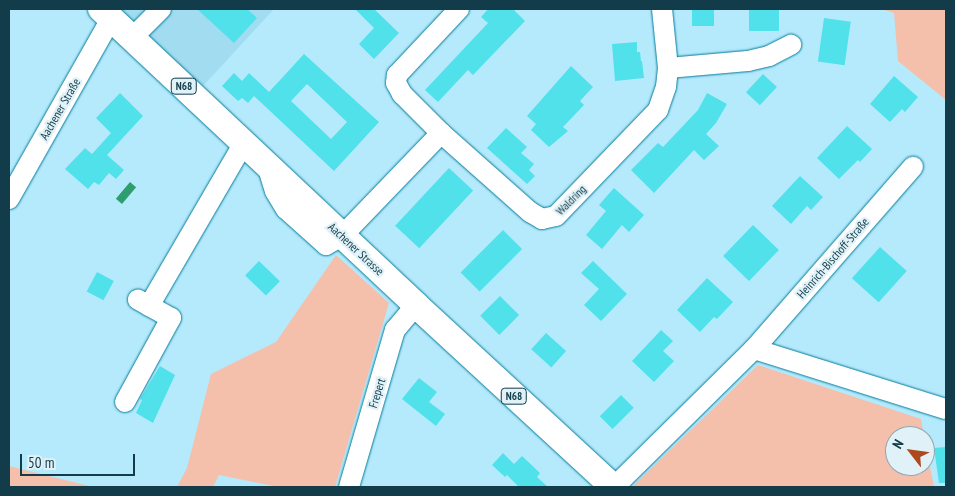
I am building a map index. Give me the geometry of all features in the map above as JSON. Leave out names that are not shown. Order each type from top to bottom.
[{"type":"main road","name":"Aachener Strasse","points":[[106,14],[416,305],[614,487]]},
{"type":"street","points":[[132,38],[161,9]]},
{"type":"street","name":"Waldring","points":[[459,9],[397,75],[396,84],[402,94],[440,133],[530,212],[542,219],[556,216],[658,110],[666,87],[668,68],[662,9]]},
{"type":"street","name":"Aachener Straße","points":[[9,199],[106,14]]},
{"type":"street","points":[[668,68],[748,61],[769,56],[791,45]]},
{"type":"street","points":[[342,236],[440,133]]},
{"type":"street","points":[[125,402],[171,318],[143,303],[244,143]]},
{"type":"street","name":"Heinrich-Bischoff-Straße","points":[[614,487],[754,349],[913,167]]},
{"type":"street","name":"Frepert","points":[[349,487],[395,330],[416,305]]},
{"type":"street","points":[[754,349],[946,409]]},
{"type":"shaded area","points":[[118,9],[274,9],[203,86]]},
{"type":"shaded area","points":[[881,9],[946,9],[946,100],[898,61],[894,13]]},
{"type":"shaded area","points":[[130,182],[136,187],[122,204],[116,199]]},
{"type":"shaded area","points":[[336,255],[389,303],[335,487],[279,487],[219,475],[213,487],[177,487],[187,468],[211,374],[276,342]]},
{"type":"shaded area","points":[[758,365],[921,419],[922,426],[885,426],[885,476],[932,476],[934,487],[632,487]]},
{"type":"shaded area","points":[[9,466],[85,485],[95,487],[9,487]]},
{"type":"building","points":[[197,9],[247,9],[257,18],[234,43]]},
{"type":"building","points":[[355,9],[374,9],[399,33],[374,59],[359,44],[374,28]]},
{"type":"building","points":[[488,9],[513,9],[525,21],[473,75],[468,70],[438,102],[425,90],[488,23],[481,17]]},
{"type":"building","points":[[692,9],[714,9],[714,26],[692,26]]},
{"type":"building","points":[[749,9],[779,9],[779,31],[749,31]]},
{"type":"building","points":[[824,18],[851,22],[845,65],[818,62]]},
{"type":"building","points":[[637,42],[637,52],[640,52],[644,78],[615,81],[612,44]]},
{"type":"building","points":[[304,54],[379,122],[334,171],[254,96],[248,103],[242,98],[238,101],[222,86],[234,73],[242,81],[249,73],[269,92]],"holes":[[[307,84],[347,122],[331,139],[291,101]]]},
{"type":"building","points":[[571,66],[593,87],[580,101],[584,105],[563,127],[568,131],[549,147],[531,130],[536,124],[527,116]]},
{"type":"building","points":[[763,74],[777,87],[760,105],[746,92]]},
{"type":"building","points":[[894,76],[918,97],[905,112],[902,109],[890,122],[870,104]]},
{"type":"building","points":[[120,93],[143,116],[107,155],[124,170],[116,179],[109,173],[99,185],[94,182],[88,189],[65,169],[85,148],[92,154],[111,133],[96,118]]},
{"type":"building","points":[[707,93],[727,104],[716,123],[706,134],[719,146],[704,160],[694,150],[654,193],[631,170],[658,143],[663,147],[698,110]]},
{"type":"building","points":[[847,126],[872,149],[860,162],[858,160],[839,179],[817,158]]},
{"type":"building","points":[[506,128],[527,147],[521,153],[534,164],[529,170],[535,176],[527,184],[487,148]]},
{"type":"building","points":[[449,168],[473,191],[419,248],[395,226]]},
{"type":"building","points":[[800,176],[823,197],[811,210],[807,206],[791,224],[772,206]]},
{"type":"building","points":[[614,188],[644,215],[629,232],[622,225],[602,249],[586,235],[606,211],[599,205]]},
{"type":"building","points":[[753,225],[779,250],[749,281],[723,256]]},
{"type":"building","points":[[503,230],[522,249],[480,292],[461,272]]},
{"type":"building","points":[[880,247],[907,271],[879,302],[852,278]]},
{"type":"building","points":[[259,261],[280,281],[266,296],[245,275]]},
{"type":"building","points":[[593,261],[627,294],[601,321],[584,305],[599,289],[581,273]]},
{"type":"building","points":[[97,272],[114,281],[103,300],[87,291]]},
{"type":"building","points":[[707,278],[733,302],[717,319],[714,317],[700,332],[677,310]]},
{"type":"building","points":[[500,296],[519,315],[499,335],[480,316]]},
{"type":"building","points":[[661,330],[673,341],[663,351],[674,361],[654,382],[632,361]]},
{"type":"building","points":[[546,333],[566,351],[551,367],[531,349]]},
{"type":"building","points":[[160,366],[175,375],[153,423],[136,413],[142,400],[140,399]]},
{"type":"building","points":[[419,378],[437,392],[429,402],[445,414],[436,426],[402,399]]},
{"type":"building","points":[[621,395],[634,408],[613,429],[600,416]]},
{"type":"building","points":[[946,447],[946,483],[939,483],[935,448]]},
{"type":"building","points":[[503,453],[514,464],[522,456],[540,473],[537,477],[548,487],[519,487],[507,475],[505,477],[492,465]]}]
